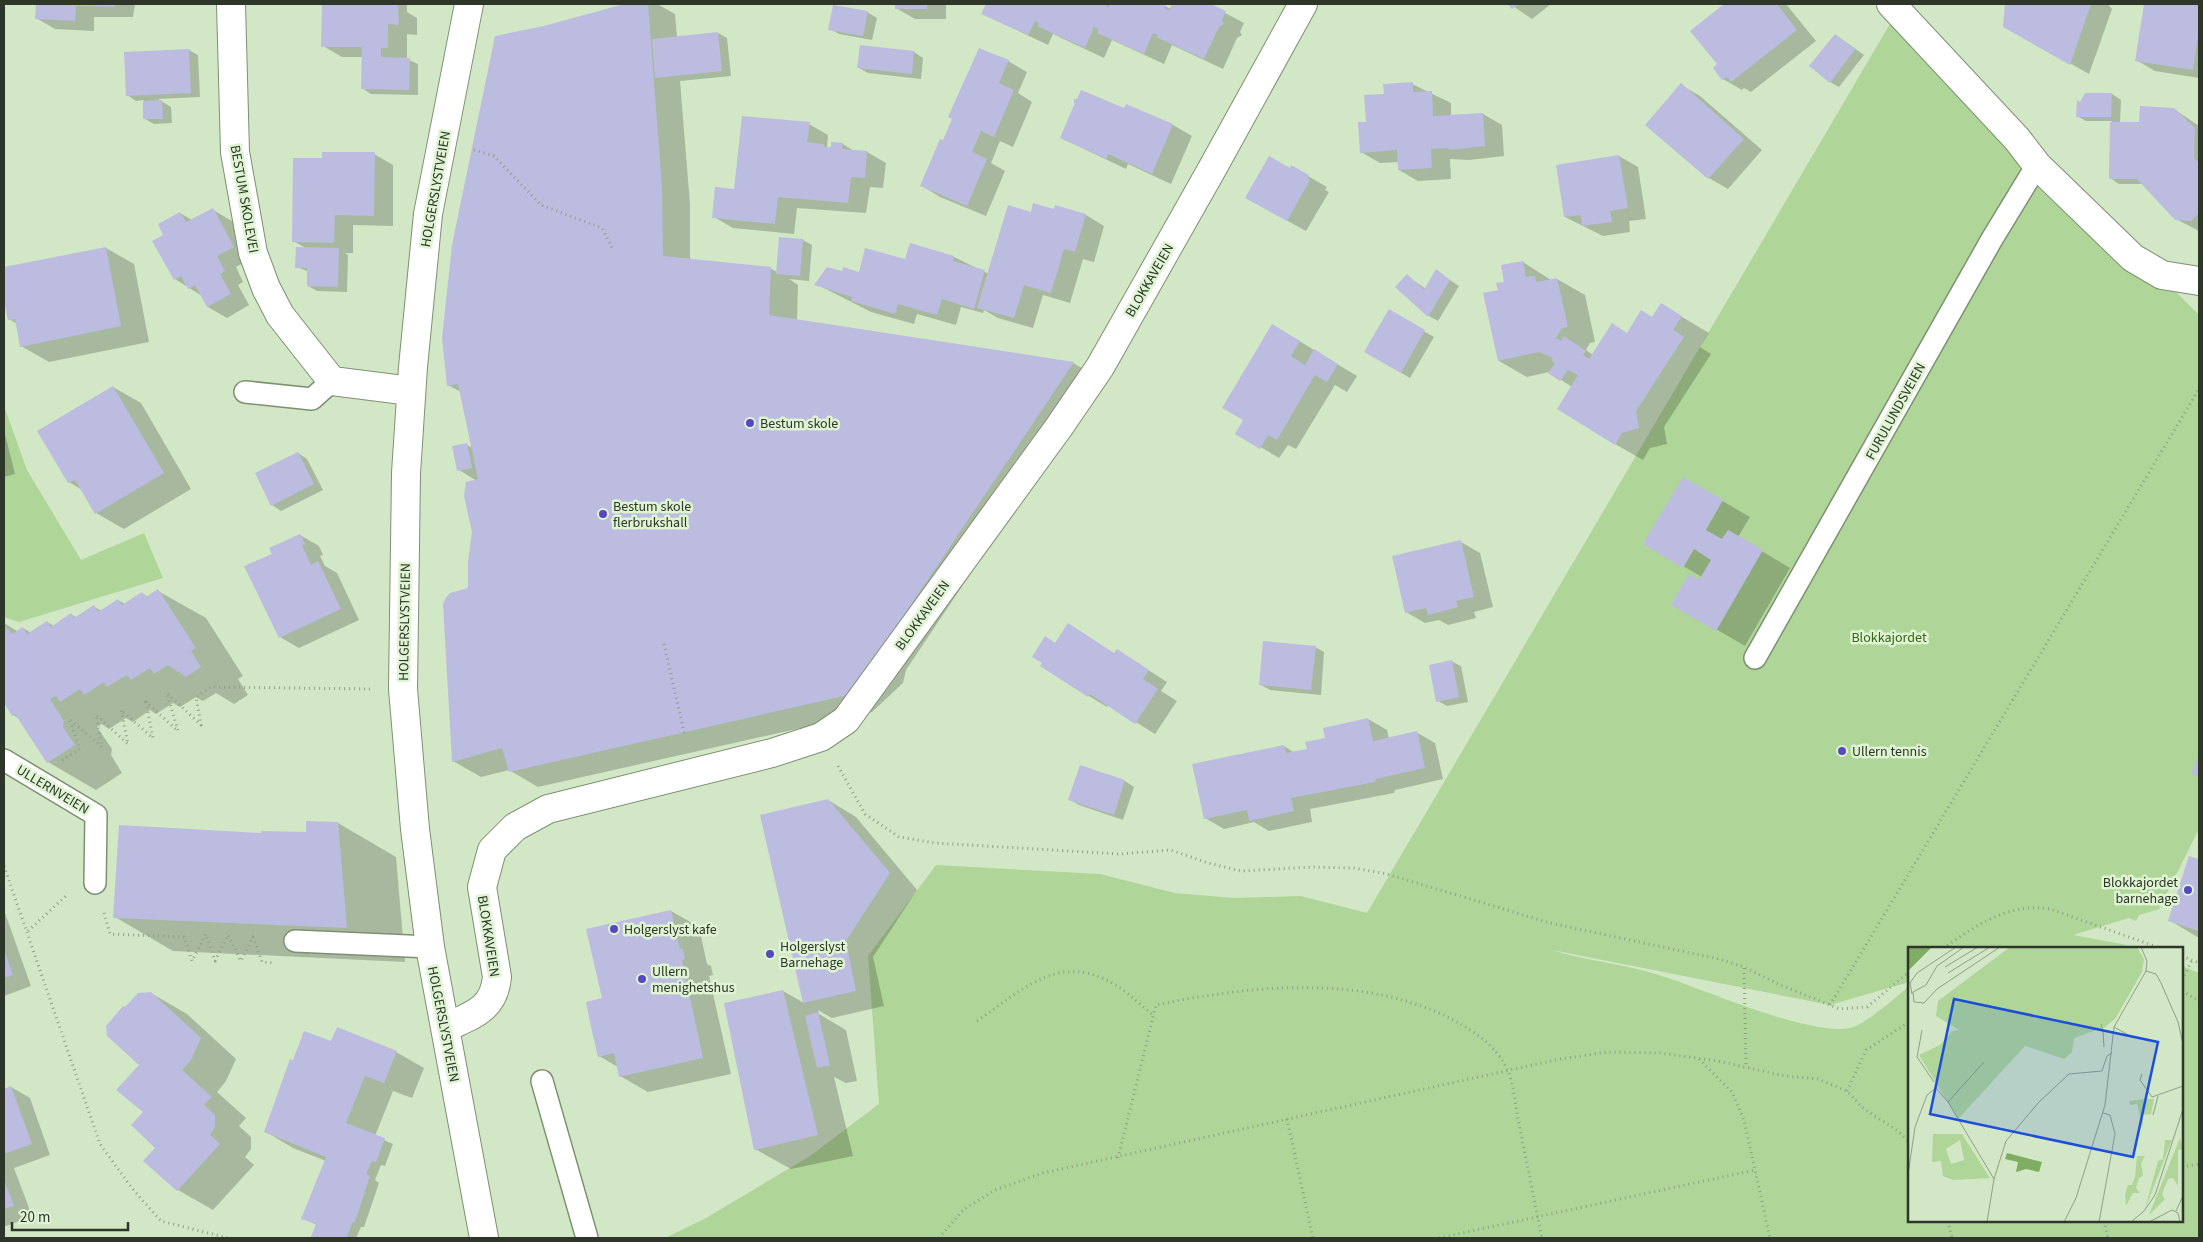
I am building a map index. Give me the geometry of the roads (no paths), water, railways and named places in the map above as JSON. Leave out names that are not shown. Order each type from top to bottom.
[{"type":"street","name":"BESTUM SKOLEVEI","points":[[231,4],[235,152],[253,253],[266,288],[280,315],[332,381]]},
{"type":"street","name":"HOLGERSLYSTVEIEN","points":[[469,4],[428,214],[411,392],[406,474],[403,689],[415,829],[430,947],[484,1238]]},
{"type":"street","name":"BLOKKAVEIEN","points":[[445,1028],[480,1010],[491,1002],[496,991],[497,977],[482,887],[492,850],[514,827],[548,809],[772,753],[821,737],[846,720],[1059,427],[1094,374],[1212,170],[1303,4]]},
{"type":"street","points":[[1891,4],[2017,139],[2037,165],[2133,258],[2162,275],[2199,280]]},
{"type":"street","points":[[332,381],[411,392]]},
{"type":"lane","name":"FURULUNDSVEIEN","points":[[1755,658],[1987,247],[2037,165]]},
{"type":"lane","points":[[245,392],[312,399],[332,381]]},
{"type":"lane","name":"ULLERNVEIEN","points":[[4,760],[96,815],[95,883]]},
{"type":"lane","points":[[295,942],[430,947]]},
{"type":"lane","points":[[542,1081],[587,1238]]},
{"type":"place","name":"Bestum skole","points":[[750,423]]},
{"type":"place","name":"Bestum skole flerbrukshall","points":[[603,514]]},
{"type":"place","name":"Ullern tennis","points":[[1842,751]]},
{"type":"place","name":"Blokkajordet barnehage","points":[[2188,890]]},
{"type":"place","name":"Holgerslyst kafe","points":[[614,929]]},
{"type":"place","name":"Holgerslyst Barnehage","points":[[770,954]]},
{"type":"place","name":"Ullern menighetshus","points":[[642,979]]},
{"type":"park label","name":"Blokkajordet","points":[[1889,637]]}]
